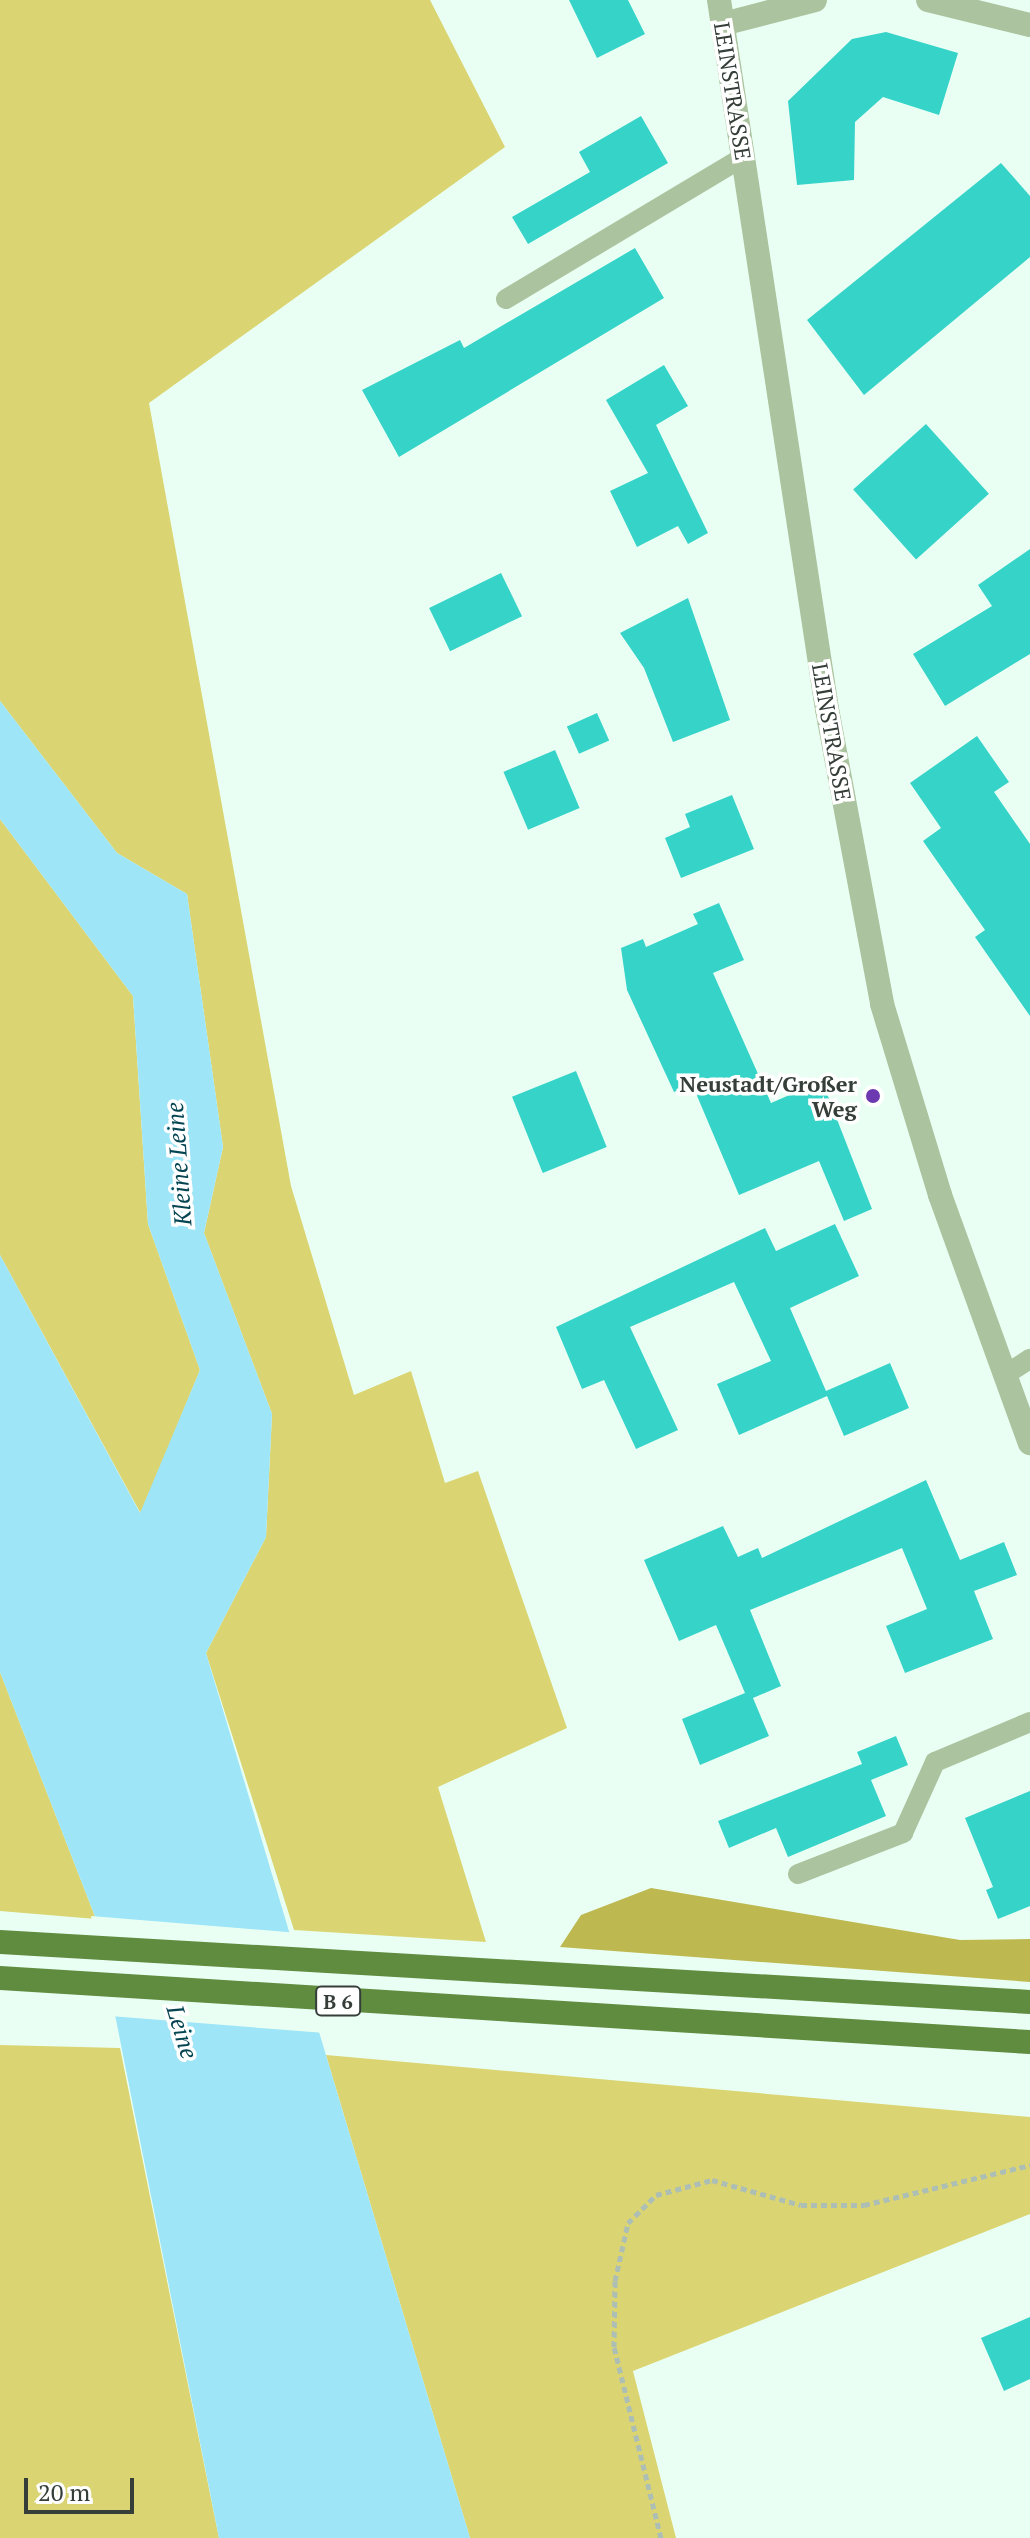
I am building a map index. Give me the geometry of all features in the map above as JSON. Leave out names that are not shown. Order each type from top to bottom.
[{"type":"highway","name":"B 6","points":[[0,1942],[1030,2002]]},
{"type":"highway","name":"B 6","points":[[0,1978],[1030,2042]]},
{"type":"street","points":[[721,12],[815,0]]},
{"type":"street","points":[[928,0],[1030,25]]},
{"type":"street","name":"LEINSTRASSE","points":[[721,12],[824,694],[882,1004],[1030,1443]]},
{"type":"lane","points":[[506,299],[743,157]]},
{"type":"lane","points":[[1005,1375],[1030,1359]]},
{"type":"lane","points":[[798,1874],[903,1833],[935,1762],[1030,1722]]},
{"type":"path","points":[[661,2538],[614,2347],[615,2281],[628,2223],[656,2195],[712,2180],[801,2205],[864,2205],[1030,2165]]},
{"type":"shaded area","points":[[0,0],[430,0],[505,147],[149,403],[291,1186],[354,1395],[411,1371],[445,1483],[478,1471],[567,1728],[438,1787],[486,1942],[294,1930],[206,1653],[266,1537],[272,1414],[204,1233],[223,1147],[187,894],[117,853],[0,701]]},
{"type":"shaded area","points":[[0,819],[133,996],[148,1224],[200,1370],[141,1514],[0,1255]]},
{"type":"shaded area","points":[[0,1672],[96,1919],[0,1911]]},
{"type":"shaded area","points":[[651,1888],[960,1940],[1030,1939],[1030,1982],[560,1947],[581,1915]]},
{"type":"shaded area","points":[[0,2045],[120,2048],[219,2538],[0,2538]]},
{"type":"shaded area","points":[[326,2055],[1030,2117],[1030,2214],[633,2371],[676,2538],[470,2538]]},
{"type":"water","points":[[0,701],[117,853],[187,894],[223,1147],[204,1233],[272,1414],[266,1537],[206,1653],[470,2538],[219,2538],[96,1919],[0,1672],[0,1255],[140,1513],[200,1370],[148,1224],[133,996],[0,819]]},
{"type":"pier","points":[[91,1916],[299,1933],[325,2033],[110,2016]]},
{"type":"building","points":[[569,0],[628,0],[645,34],[597,58]]},
{"type":"building","points":[[886,32],[958,53],[939,115],[883,97],[855,122],[854,180],[797,185],[788,101],[852,39]]},
{"type":"building","points":[[641,116],[668,163],[528,244],[512,217],[590,172],[579,152]]},
{"type":"building","points":[[1001,163],[1030,196],[1030,257],[864,395],[807,320]]},
{"type":"building","points":[[635,248],[664,298],[399,457],[362,390],[460,340],[464,348]]},
{"type":"building","points":[[664,365],[688,406],[656,425],[708,533],[688,544],[678,526],[637,547],[610,491],[648,473],[606,400]]},
{"type":"building","points":[[926,424],[989,494],[916,559],[853,490]]},
{"type":"building","points":[[1030,549],[1030,654],[945,706],[913,654],[992,606],[978,585]]},
{"type":"building","points":[[501,573],[522,616],[450,651],[429,608]]},
{"type":"building","points":[[688,598],[730,720],[673,742],[644,668],[620,633]]},
{"type":"building","points":[[597,713],[609,740],[579,754],[567,726]]},
{"type":"building","points":[[977,736],[1009,782],[994,792],[1030,844],[1030,1016],[975,937],[985,930],[923,841],[941,828],[910,783]]},
{"type":"building","points":[[555,750],[580,808],[528,830],[503,772]]},
{"type":"building","points":[[732,795],[754,849],[681,878],[665,838],[690,827],[685,814]]},
{"type":"building","points":[[719,903],[744,960],[713,973],[771,1103],[822,1081],[872,1209],[844,1221],[819,1161],[739,1195],[692,1084],[674,1092],[627,990],[621,948],[643,939],[646,947],[698,924],[693,914]]},
{"type":"building","points":[[576,1071],[607,1147],[543,1173],[512,1097]]},
{"type":"building","points":[[835,1224],[859,1276],[790,1308],[826,1391],[890,1363],[909,1408],[844,1436],[827,1396],[739,1435],[717,1384],[771,1361],[734,1282],[630,1327],[678,1430],[636,1449],[604,1380],[582,1389],[556,1327],[765,1228],[776,1251]]},
{"type":"building","points":[[926,1480],[960,1560],[1004,1542],[1017,1575],[974,1591],[993,1639],[905,1673],[886,1626],[927,1609],[902,1548],[750,1610],[781,1686],[753,1698],[769,1736],[700,1765],[682,1719],[745,1693],[716,1625],[679,1641],[644,1560],[723,1526],[738,1557],[758,1548],[762,1558]]},
{"type":"building","points":[[896,1736],[908,1765],[871,1780],[886,1816],[788,1857],[776,1828],[729,1848],[718,1821],[862,1764],[857,1752]]},
{"type":"building","points":[[1030,1791],[1030,1906],[998,1919],[986,1890],[993,1887],[965,1818]]},
{"type":"building","points":[[1030,2317],[1030,2379],[1004,2391],[981,2338]]},
{"type":"place","name":"Neustadt/Großer Weg","points":[[873,1096]]},
{"type":"water label","name":"Kleine Leine","points":[[179,1164]]},
{"type":"water label","name":"Leine","points":[[182,2032]]}]
